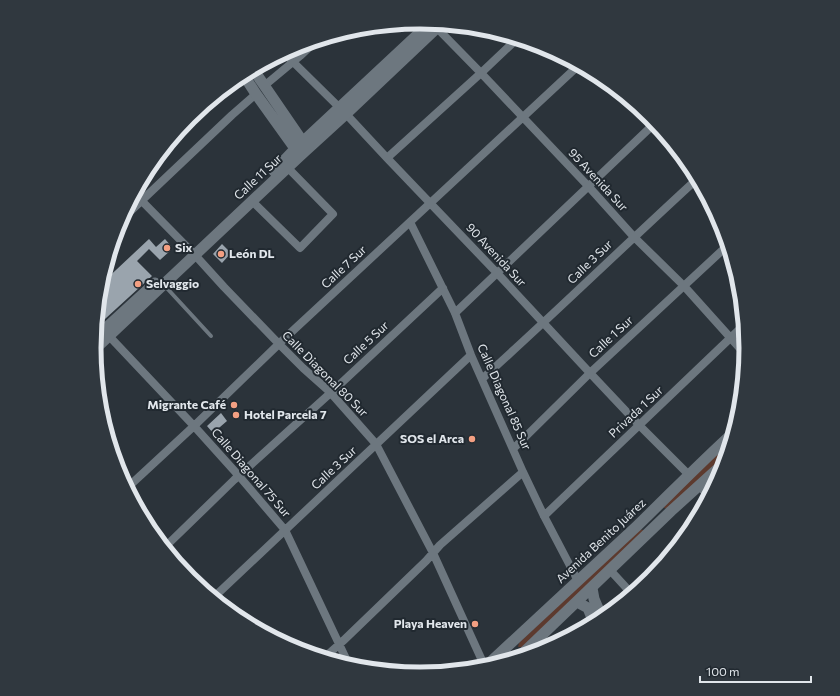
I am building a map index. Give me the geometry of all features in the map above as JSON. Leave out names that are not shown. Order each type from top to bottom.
[{"type":"main road","name":"Calle 11 Sur","points":[[102,331],[164,284],[192,252],[281,164],[301,149],[343,111],[429,29]]},
{"type":"main road","points":[[257,75],[301,149]]},
{"type":"main road","points":[[248,80],[256,94],[301,149]]},
{"type":"main road","name":"Calle 11 Sur","points":[[102,331],[252,201],[288,168],[301,149]]},
{"type":"main road","name":"Avenida Benito Juárez","points":[[503,656],[515,640],[725,440]]},
{"type":"main road","points":[[528,648],[671,511],[714,472]]},
{"type":"main road","points":[[663,501],[663,511],[671,511]]},
{"type":"main road","points":[[637,525],[646,529],[645,537]]},
{"type":"main road","points":[[592,588],[594,599],[599,611]]},
{"type":"main road","points":[[577,602],[588,608],[591,616]]},
{"type":"main road","points":[[515,640],[516,648],[518,651]]},
{"type":"street","name":"95 Avenida Sur","points":[[441,30],[589,187],[634,237],[684,286],[739,346]]},
{"type":"street","points":[[387,158],[513,43]]},
{"type":"street","points":[[264,86],[306,50]]},
{"type":"street","name":"90 Avenida Sur","points":[[288,58],[343,111],[639,425],[689,475]]},
{"type":"street","name":"Calle 7 Sur","points":[[132,484],[279,344],[574,69]]},
{"type":"street","points":[[133,209],[256,94]]},
{"type":"street","points":[[456,313],[651,127]]},
{"type":"street","points":[[252,201],[300,248],[333,214],[288,168]]},
{"type":"street","name":"Calle 3 Sur","points":[[482,379],[692,183]]},
{"type":"street","name":"Calle Diagonal 80 Sur","points":[[139,198],[279,344],[330,392],[376,444],[434,553],[482,661]]},
{"type":"street","name":"Calle Diagonal 85 Sur","points":[[410,222],[456,313],[471,355],[523,472],[578,581]]},
{"type":"street","name":"Calle 1 Sur","points":[[513,449],[590,373],[723,249]]},
{"type":"street","name":"Calle 5 Sur","points":[[168,544],[239,476],[444,288]]},
{"type":"street","name":"Privada 1 Sur","points":[[544,516],[738,331]]},
{"type":"street","name":"Calle Diagonal 75 Sur","points":[[102,333],[194,426],[285,530],[345,658]]},
{"type":"street","name":"Calle 3 Sur","points":[[217,594],[471,355]]},
{"type":"street","points":[[329,654],[434,553],[440,545],[523,472]]},
{"type":"street","points":[[699,486],[704,492]]},
{"type":"street","points":[[610,570],[628,590]]},
{"type":"lane","points":[[164,284],[211,336]]},
{"type":"shaded area","points":[[722,450],[718,463],[668,509],[664,508],[665,503]]},
{"type":"shaded area","points":[[639,529],[643,530],[643,533],[522,647],[518,647],[519,643]]},
{"type":"building","points":[[149,239],[156,247],[165,239],[171,246],[171,250],[160,260],[149,249],[137,261],[152,276],[105,319],[103,316],[104,306],[109,276]]},
{"type":"building","points":[[222,244],[231,253],[222,263],[213,254]]},
{"type":"building","points":[[221,413],[227,421],[213,433],[207,426]]},
{"type":"place","name":"Six","points":[[167,248]]},
{"type":"place","name":"León DL","points":[[221,254]]},
{"type":"place","name":"Selvaggio","points":[[138,284]]},
{"type":"place","name":"Migrante Café","points":[[234,405]]},
{"type":"place","name":"Hotel Parcela 7","points":[[236,415]]},
{"type":"place","name":"SOS el Arca","points":[[472,439]]},
{"type":"place","name":"Playa Heaven","points":[[475,624]]}]
